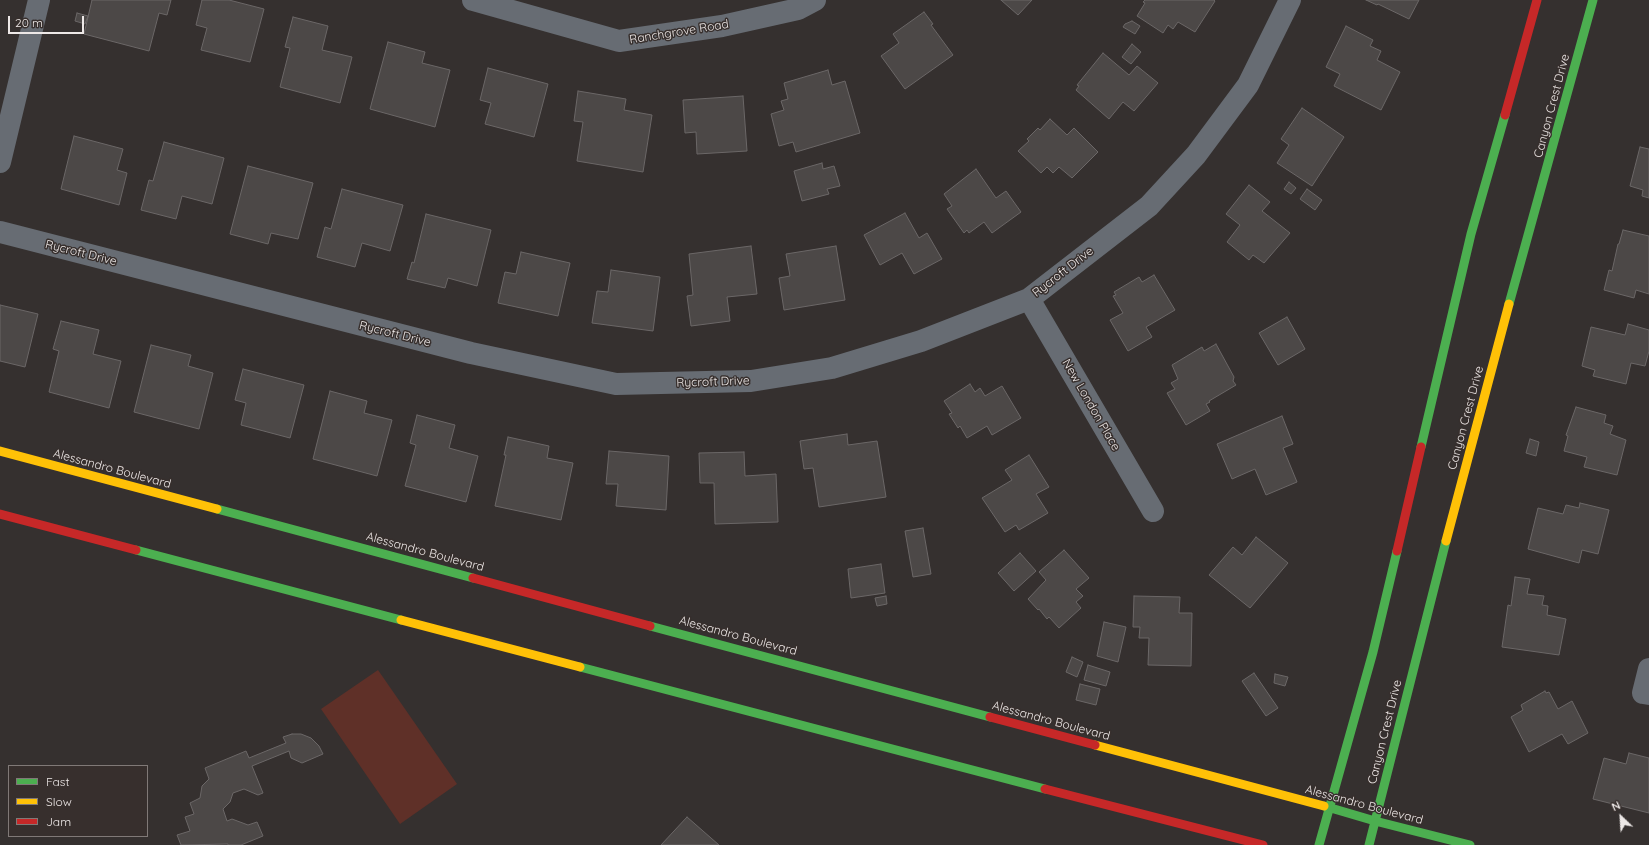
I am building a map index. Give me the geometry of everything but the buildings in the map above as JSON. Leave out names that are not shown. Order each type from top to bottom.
[{"type":"main road","points":[[1319,845],[1373,652],[1471,234],[1537,0]]},
{"type":"main road","name":"Canyon Crest Drive","points":[[1369,845],[1459,488],[1593,0]]},
{"type":"main road","name":"Alessandro Boulevard","points":[[0,451],[1280,795],[1330,807],[1375,821],[1470,845]]},
{"type":"main road","points":[[0,514],[1263,845]]},
{"type":"street","points":[[0,162],[39,0]]},
{"type":"street","name":"Ranchgrove Road","points":[[473,0],[619,41],[722,26],[798,9],[815,0]]},
{"type":"street","name":"Rycroft Drive","points":[[0,232],[471,353],[616,384],[751,381],[832,368],[921,341],[1029,299],[1149,206],[1196,155],[1248,85],[1290,0]]},
{"type":"street","name":"New London Place","points":[[1029,299],[1153,511]]},
{"type":"street","points":[[1646,693],[1649,669]]},
{"type":"shaded area","points":[[378,670],[457,784],[400,824],[321,709]]},
{"type":"traffic: fast","points":[[1509,304],[1593,0]]},
{"type":"traffic: fast","points":[[1421,447],[1471,234],[1505,115]]},
{"type":"traffic: fast","points":[[217,509],[473,578]]},
{"type":"traffic: fast","points":[[1369,845],[1446,541]]},
{"type":"traffic: fast","points":[[136,550],[401,620]]},
{"type":"traffic: fast","points":[[1319,845],[1373,652],[1397,551]]},
{"type":"traffic: fast","points":[[650,626],[990,717]]},
{"type":"traffic: fast","points":[[580,667],[1045,789]]},
{"type":"traffic: fast","points":[[1324,806],[1375,821],[1470,845]]},
{"type":"traffic: slow","points":[[1446,541],[1509,304]]},
{"type":"traffic: slow","points":[[0,451],[217,509]]},
{"type":"traffic: slow","points":[[401,620],[580,667]]},
{"type":"traffic: slow","points":[[1095,745],[1324,806]]},
{"type":"traffic: jam","points":[[1505,115],[1537,0]]},
{"type":"traffic: jam","points":[[1397,551],[1421,447]]},
{"type":"traffic: jam","points":[[0,514],[136,550]]},
{"type":"traffic: jam","points":[[473,578],[650,626]]},
{"type":"traffic: jam","points":[[990,717],[1095,745]]},
{"type":"traffic: jam","points":[[1045,789],[1263,845]]}]
